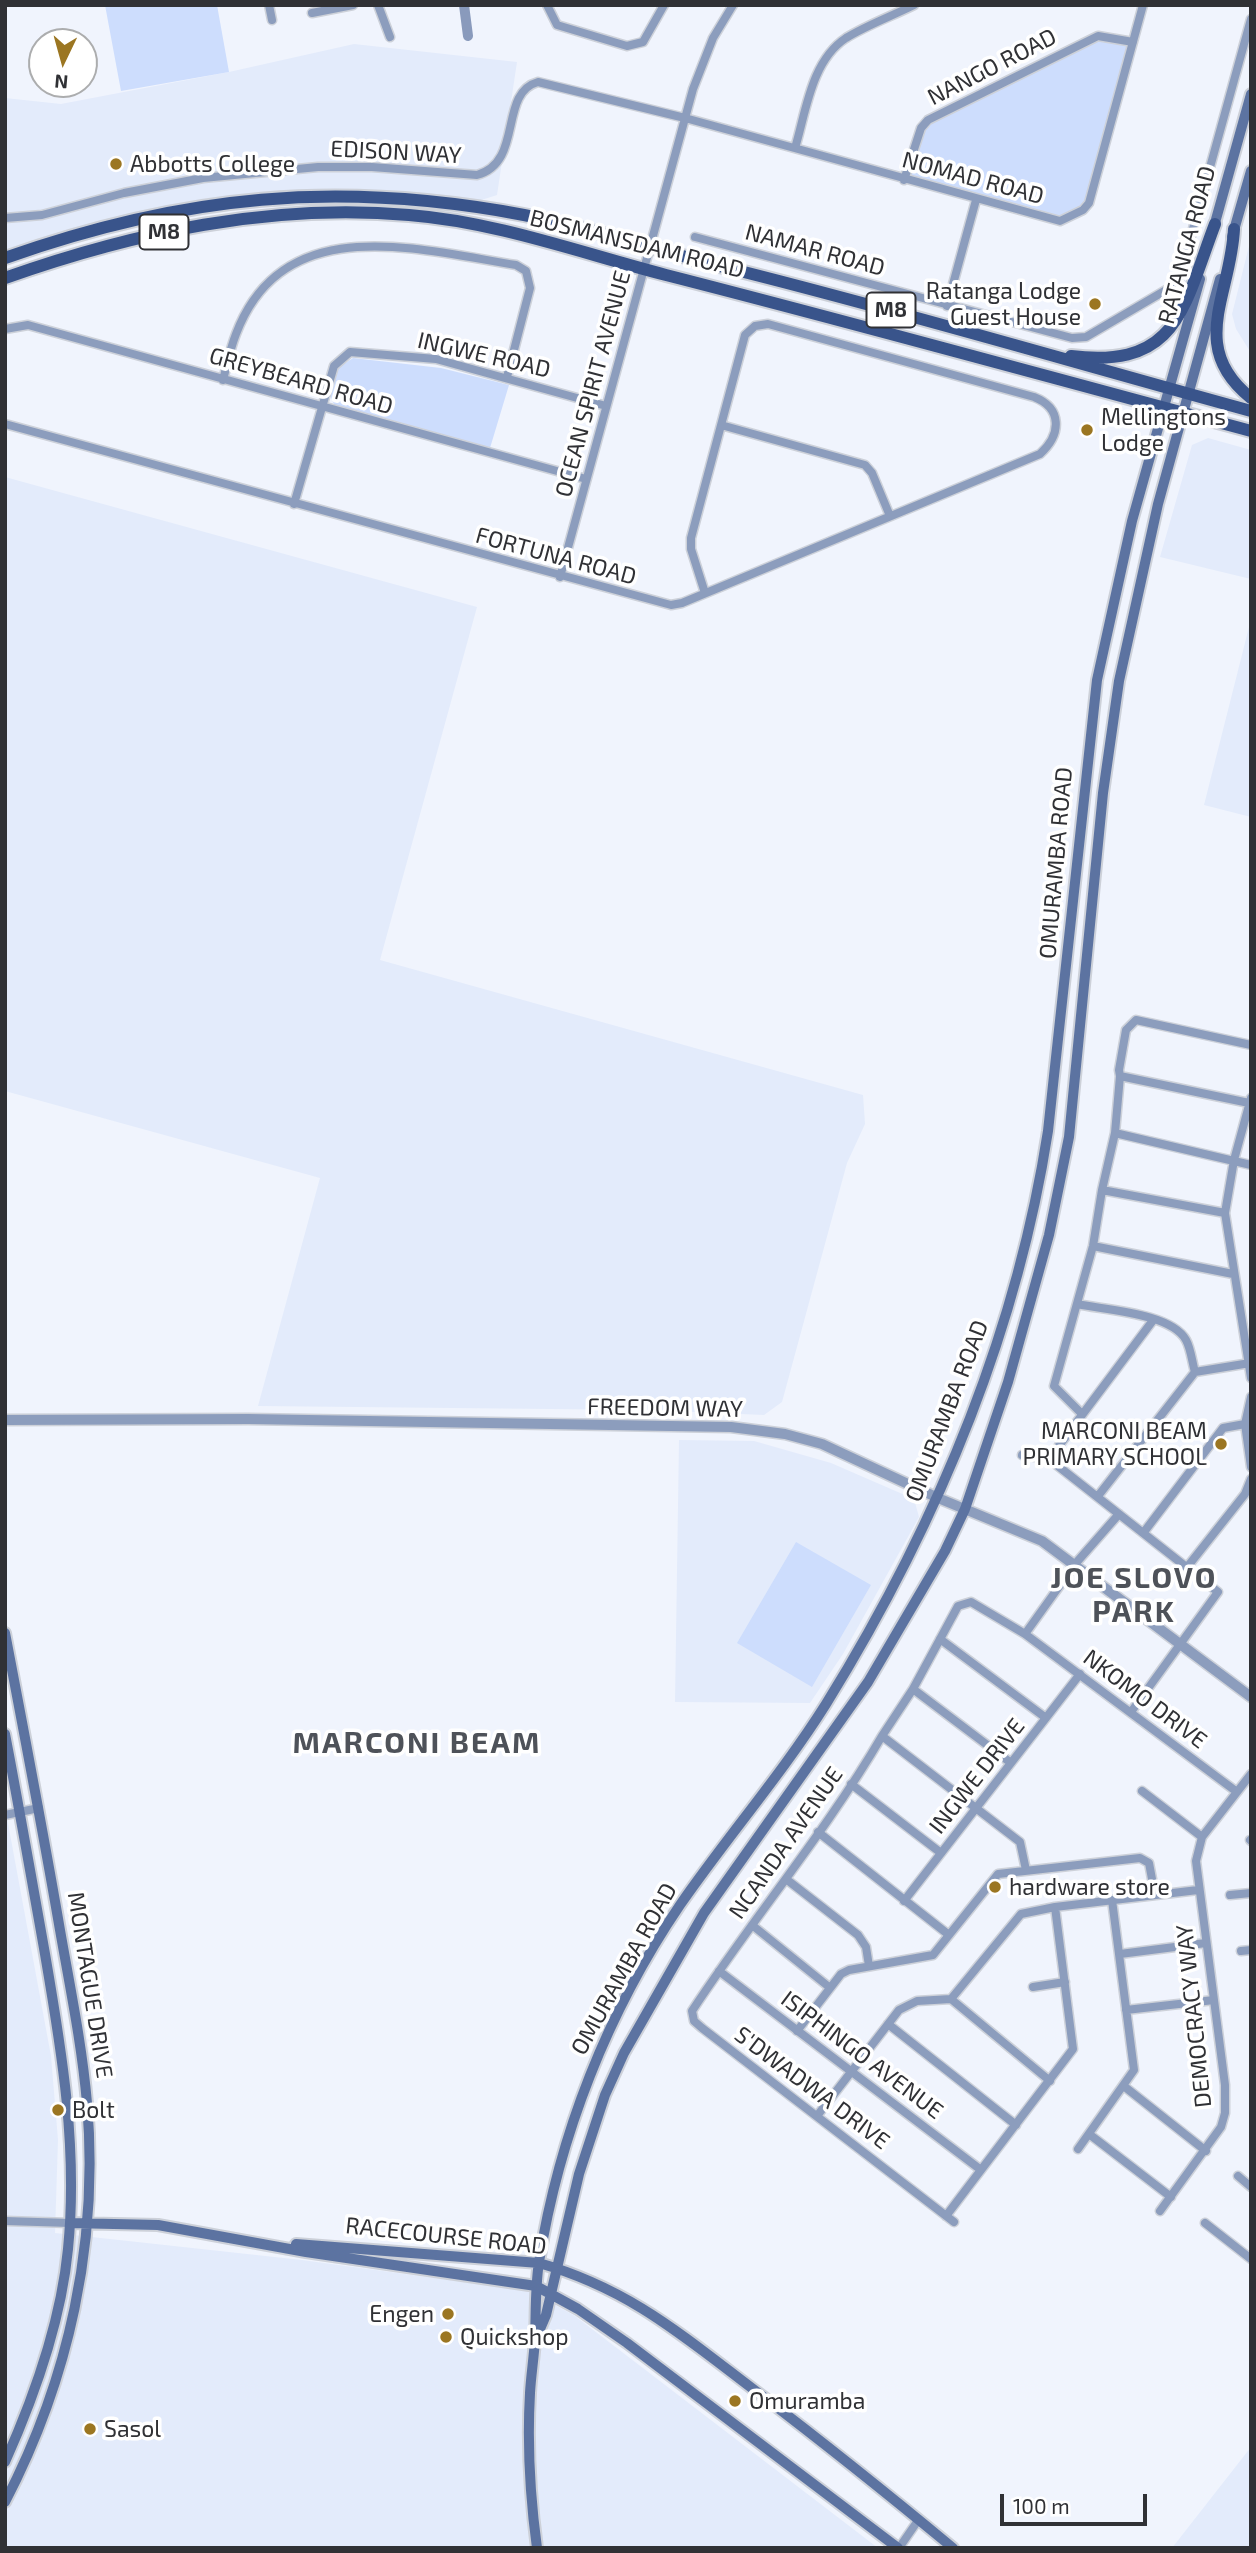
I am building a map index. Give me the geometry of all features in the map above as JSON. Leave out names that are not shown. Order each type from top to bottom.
[{"type":"main road","name":"RATANGA ROAD","points":[[1166,408],[1251,94]]},
{"type":"main road","name":"RATANGA ROAD","points":[[1183,413],[1251,171]]},
{"type":"main road","name":"BOSMANSDAM ROAD","points":[[5,258],[71,235],[168,210],[238,201],[322,195],[466,205],[542,219],[875,305],[1251,411]]},
{"type":"main road","name":"BOSMANSDAM ROAD","points":[[5,278],[75,254],[171,231],[237,220],[328,213],[442,218],[554,243],[644,269],[757,296],[1251,431]]},
{"type":"main road","points":[[1036,352],[1111,360],[1153,345],[1167,331],[1184,305],[1215,224]]},
{"type":"main road","points":[[1234,229],[1233,256],[1214,337],[1222,364],[1251,398]]},
{"type":"main road","name":"OMURAMBA ROAD","points":[[537,2548],[528,2460],[536,2286],[568,2133],[609,2032],[679,1907],[824,1707],[938,1498],[995,1349],[1027,1247],[1039,1188],[1062,1020],[1095,690],[1132,521],[1166,408]]},
{"type":"main road","name":"OMURAMBA ROAD","points":[[535,2341],[546,2315],[591,2135],[605,2095],[640,2022],[704,1913],[868,1682],[945,1551],[965,1509],[1027,1322],[1069,1137],[1102,793],[1119,681],[1183,413]]},
{"type":"main road","name":"MONTAGUE DRIVE","points":[[5,1633],[40,1808],[87,2101],[87,2222],[77,2299],[61,2367],[38,2433],[5,2502]]},
{"type":"main road","name":"MONTAGUE DRIVE","points":[[5,1734],[64,2061],[70,2141],[68,2250],[53,2329],[22,2424],[5,2462]]},
{"type":"main road","name":"RACECOURSE ROAD","points":[[69,2223],[158,2225],[536,2286],[551,2292],[626,2343],[898,2548]]},
{"type":"main road","name":"RACECOURSE ROAD","points":[[223,2236],[539,2263],[629,2298],[666,2323],[953,2548]]},
{"type":"street","points":[[269,5],[272,20]]},
{"type":"street","points":[[313,13],[353,5]]},
{"type":"street","points":[[378,5],[390,37]]},
{"type":"street","points":[[547,5],[557,25],[627,46],[643,42],[664,5]]},
{"type":"street","name":"OCEAN SPIRIT AVENUE","points":[[560,577],[685,118],[704,60],[733,5]]},
{"type":"street","points":[[795,148],[817,72],[828,55],[846,39],[914,5]]},
{"type":"street","name":"NOMAD ROAD","points":[[685,118],[1060,221],[1087,208],[1143,5]]},
{"type":"street","name":"NAMAR ROAD","points":[[695,237],[947,306],[1079,338],[1176,285],[1251,19]]},
{"type":"street","name":"NANGO ROAD","points":[[904,180],[921,128],[928,120],[1098,36],[1133,42]]},
{"type":"street","name":"EDISON WAY","points":[[5,218],[42,215],[124,193],[203,178],[318,167],[477,175],[486,173],[500,161],[520,96],[527,87],[538,82],[685,118]]},
{"type":"street","points":[[947,306],[976,200]]},
{"type":"street","points":[[223,380],[236,332],[269,281],[313,254],[339,247],[374,245],[516,265],[526,271],[530,288],[506,377]]},
{"type":"street","name":"FORTUNA ROAD","points":[[5,424],[666,605],[682,603],[1040,454],[1053,432],[1056,415],[1048,402],[1034,397],[761,324],[745,335],[721,425]]},
{"type":"street","name":"GREYBEARD ROAD","points":[[5,328],[28,325],[586,479]]},
{"type":"street","name":"INGWE ROAD","points":[[294,505],[334,366],[350,352],[436,359],[606,406]]},
{"type":"street","points":[[705,593],[691,544],[721,425],[863,464],[872,473],[890,516]]},
{"type":"street","points":[[1082,1414],[1054,1386],[1093,1246],[1115,1133],[1120,1057],[1131,1022],[1139,1020],[1251,1045]]},
{"type":"street","points":[[1120,1076],[1250,1101],[1234,1160],[1225,1213],[1251,1378]]},
{"type":"street","points":[[1115,1133],[1251,1165]]},
{"type":"street","points":[[1102,1190],[1225,1213]]},
{"type":"street","points":[[1093,1246],[1233,1274]]},
{"type":"street","points":[[1077,1304],[1154,1319],[1172,1326],[1185,1339],[1195,1372]]},
{"type":"street","points":[[1049,1459],[1154,1319]]},
{"type":"street","points":[[1098,1496],[1195,1372],[1250,1363]]},
{"type":"street","points":[[1251,1397],[1245,1424],[1251,1467]]},
{"type":"street","name":"FREEDOM WAY","points":[[5,1420],[248,1419],[745,1428],[822,1444],[938,1498],[1042,1541],[1076,1563],[1251,1697]]},
{"type":"street","points":[[1144,1532],[1223,1428],[1245,1424]]},
{"type":"street","points":[[1022,1455],[1049,1459],[1219,1592],[1131,1712]]},
{"type":"street","points":[[1188,1566],[1245,1494],[1251,1479]]},
{"type":"street","points":[[1025,1634],[1076,1563],[1119,1514]]},
{"type":"street","name":"NKOMO DRIVE","points":[[958,1606],[971,1602],[1025,1634],[1237,1792]]},
{"type":"street","name":"NCANDA AVENUE","points":[[719,1970],[851,1784],[913,1689],[958,1606]]},
{"type":"street","points":[[940,1639],[1046,1718]]},
{"type":"street","name":"INGWE DRIVE","points":[[904,1901],[1080,1674]]},
{"type":"street","points":[[913,1689],[1011,1763]]},
{"type":"street","points":[[881,1736],[1020,1842],[1026,1870]]},
{"type":"street","name":"DEMOCRACY WAY","points":[[1160,2211],[1206,2151],[1221,2127],[1225,2113],[1196,1861],[1202,1837],[1251,1774]]},
{"type":"street","points":[[851,1784],[941,1853]]},
{"type":"street","points":[[1142,1791],[1202,1837]]},
{"type":"street","points":[[5,1815],[40,1808]]},
{"type":"street","points":[[818,1832],[949,1935]]},
{"type":"street","points":[[797,2031],[829,1987],[849,1970],[928,1957],[949,1935],[993,1878],[1004,1872],[1140,1858],[1149,1863],[1155,1895]]},
{"type":"street","points":[[786,1879],[858,1935],[866,1947],[869,1966]]},
{"type":"street","points":[[817,2116],[888,2024],[907,2004],[951,1999],[1016,1918],[1027,1912],[1055,1907],[1198,1889]]},
{"type":"street","points":[[1230,1895],[1251,1893]]},
{"type":"street","points":[[1078,2149],[1125,2087],[1134,2070],[1112,1900]]},
{"type":"street","points":[[946,2216],[1069,2056],[1074,2044],[1055,1907]]},
{"type":"street","points":[[752,1925],[829,1987]]},
{"type":"street","points":[[1120,1954],[1206,1943]]},
{"type":"street","name":"ISIPHINGO AVENUE","points":[[719,1970],[981,2170]]},
{"type":"street","name":"S'DWADWA DRIVE","points":[[719,1970],[692,2011],[694,2021],[954,2222]]},
{"type":"street","points":[[1033,1987],[1065,1982]]},
{"type":"street","points":[[951,1999],[1050,2081]]},
{"type":"street","points":[[1126,2010],[1214,2000]]},
{"type":"street","points":[[888,2024],[1016,2125]]},
{"type":"street","points":[[1125,2087],[1206,2151]]},
{"type":"street","points":[[1089,2134],[1171,2197]]},
{"type":"street","points":[[1238,2176],[1251,2187]]},
{"type":"street","points":[[5,2221],[69,2223]]},
{"type":"street","points":[[1205,2223],[1251,2259]]},
{"type":"street","points":[[898,2548],[919,2519]]},
{"type":"shaded area","points":[[105,5],[217,5],[229,72],[121,91]]},
{"type":"shaded area","points":[[1099,35],[1133,42],[1087,203],[1062,219],[904,181],[919,128]]},
{"type":"shaded area","points":[[354,44],[517,62],[497,195],[466,205],[323,194],[239,196],[120,227],[5,266],[5,98],[61,104],[229,72]]},
{"type":"shaded area","points":[[1251,238],[1251,353],[1236,329],[1232,314]]},
{"type":"shaded area","points":[[353,358],[441,368],[509,385],[490,448],[335,406],[330,396],[336,369]]},
{"type":"shaded area","points":[[1208,438],[1251,450],[1251,579],[1160,557],[1192,445]]},
{"type":"shaded area","points":[[5,477],[477,607],[380,960],[863,1095],[865,1124],[847,1163],[782,1402],[764,1415],[647,1410],[258,1406],[320,1178],[5,1091]]},
{"type":"shaded area","points":[[1249,627],[1251,628],[1251,817],[1204,805]]},
{"type":"shaded area","points":[[679,1440],[754,1441],[831,1463],[914,1499],[919,1517],[843,1654],[810,1703],[675,1702]]},
{"type":"shaded area","points":[[796,1542],[871,1585],[812,1687],[737,1643]]},
{"type":"shaded area","points":[[5,1807],[51,2056],[58,2140],[55,2233],[302,2260],[530,2291],[575,2316],[878,2548],[5,2548]]},
{"type":"shaded area","points":[[1251,2447],[1251,2548],[1172,2548]]},
{"type":"waterway","points":[[464,5],[468,36]]},
{"type":"place","name":"Abbotts College","points":[[116,164]]},
{"type":"place","name":"Ratanga Lodge Guest House","points":[[1095,304]]},
{"type":"place","name":"Mellingtons Lodge","points":[[1087,430]]},
{"type":"place","name":"MARCONI BEAM PRIMARY SCHOOL","points":[[1221,1444]]},
{"type":"place","name":"hardware store","points":[[995,1887]]},
{"type":"place","name":"Bolt","points":[[58,2110]]},
{"type":"place","name":"Engen","points":[[448,2314]]},
{"type":"place","name":"Quickshop","points":[[446,2337]]},
{"type":"place","name":"Omuramba","points":[[735,2401]]},
{"type":"place","name":"Sasol","points":[[90,2429]]},
{"type":"district","name":"JOE SLOVO PARK","points":[[1134,1595]]},
{"type":"district","name":"MARCONI BEAM","points":[[417,1743]]}]
